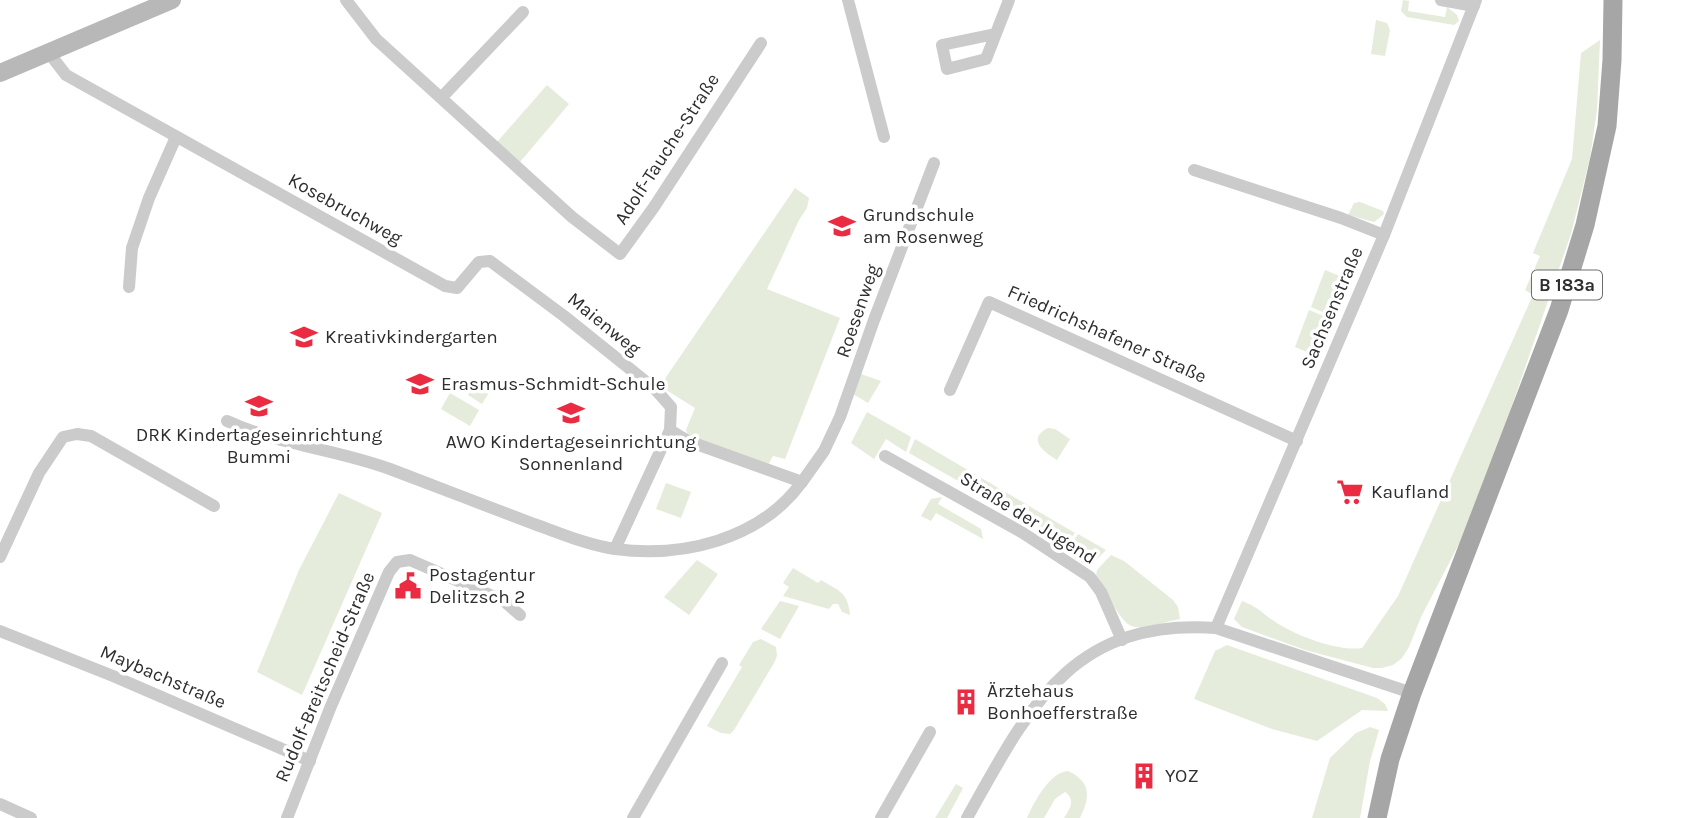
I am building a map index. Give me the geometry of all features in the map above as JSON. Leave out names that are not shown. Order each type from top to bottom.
[{"type":"main road","name":"B 183a","points":[[1377,818],[1390,759],[1412,693],[1559,310],[1585,225],[1607,126],[1613,0]]},
{"type":"street","points":[[0,73],[172,0]]},
{"type":"street","name":"Adolf-Tauche-Straße","points":[[345,0],[376,39],[572,217],[620,254],[654,207],[761,43]]},
{"type":"street","points":[[848,0],[884,137]]},
{"type":"street","points":[[995,34],[1009,0]]},
{"type":"street","points":[[1441,0],[1475,3]]},
{"type":"street","name":"Sachsenstraße","points":[[1216,628],[1384,235],[1475,3]]},
{"type":"street","points":[[442,97],[523,12]]},
{"type":"street","name":"Kosebruchweg","points":[[49,53],[66,75],[445,286],[457,288],[479,262],[490,261]]},
{"type":"street","points":[[129,287],[132,247],[149,198],[176,137]]},
{"type":"street","name":"Roesenweg","points":[[227,421],[252,432],[390,469],[578,540],[615,549],[671,551],[702,546],[728,537],[776,510],[802,482],[824,451],[840,417],[934,163]]},
{"type":"street","points":[[1194,170],[1384,235]]},
{"type":"street","name":"Maienweg","points":[[490,261],[655,389],[671,408],[670,430]]},
{"type":"street","name":"Friedrichshafener Straße","points":[[950,390],[989,302],[1297,441]]},
{"type":"street","points":[[615,549],[670,430],[688,441],[802,482]]},
{"type":"street","points":[[0,557],[12,527],[52,450],[63,437],[77,434],[92,436],[214,506]]},
{"type":"street","name":"Straße der Jugend","points":[[885,456],[1023,533],[1090,577],[1101,592],[1122,640]]},
{"type":"street","points":[[0,521],[12,527]]},
{"type":"street","name":"Rudolf-Breitscheid-Straße","points":[[287,818],[389,572],[397,562],[410,560],[504,601],[520,615]]},
{"type":"street","points":[[967,818],[1006,748],[1038,700],[1074,664],[1122,640],[1187,626],[1216,628],[1412,693]]},
{"type":"street","name":"Maybachstraße","points":[[0,631],[113,676],[310,761]]},
{"type":"street","points":[[633,818],[722,663]]},
{"type":"street","points":[[881,818],[930,732]]},
{"type":"street","points":[[0,804],[32,818]]},
{"type":"green space","points":[[1403,0],[1409,1],[1408,11],[1445,17],[1447,7],[1457,15],[1459,21],[1454,25],[1407,17],[1401,11]]},
{"type":"green space","points":[[1376,20],[1387,23],[1390,30],[1385,56],[1371,54]]},
{"type":"green space","points":[[1600,40],[1597,110],[1590,158],[1571,234],[1506,423],[1460,542],[1421,617],[1409,647],[1393,665],[1373,668],[1305,650],[1242,627],[1234,619],[1242,601],[1304,637],[1329,645],[1362,648],[1398,596],[1533,295],[1525,290],[1540,256],[1533,253],[1572,159],[1581,53]]},
{"type":"green space","points":[[547,85],[569,104],[520,162],[497,142]]},
{"type":"green space","points":[[795,188],[809,198],[807,208],[767,289],[840,318],[785,459],[773,456],[767,467],[689,439],[686,430],[695,408],[660,386]]},
{"type":"green space","points":[[1360,202],[1383,211],[1384,214],[1374,222],[1348,215],[1354,203]]},
{"type":"green space","points":[[1325,270],[1347,279],[1332,316],[1311,307]]},
{"type":"green space","points":[[1309,310],[1331,319],[1316,356],[1295,347]]},
{"type":"green space","points":[[861,374],[881,381],[868,403],[853,394]]},
{"type":"green space","points":[[477,379],[492,388],[482,404],[468,395]]},
{"type":"green space","points":[[450,393],[479,410],[470,426],[441,409]]},
{"type":"green space","points":[[867,412],[911,437],[906,452],[886,439],[874,459],[851,443]]},
{"type":"green space","points":[[1048,428],[1055,429],[1070,439],[1057,460],[1039,445],[1038,437]]},
{"type":"green space","points":[[915,439],[1075,533],[1067,543],[909,453]]},
{"type":"green space","points":[[666,483],[691,492],[681,518],[656,509]]},
{"type":"green space","points":[[339,493],[382,513],[302,695],[257,672],[299,570]]},
{"type":"green space","points":[[942,497],[938,504],[981,529],[983,539],[936,513],[931,521],[921,516],[931,499]]},
{"type":"green space","points":[[1078,534],[1106,550],[1093,563],[1085,565],[1073,557],[1077,550],[1070,546]]},
{"type":"green space","points":[[1111,555],[1124,561],[1173,600],[1178,607],[1180,619],[1140,627],[1125,621],[1096,576],[1097,570]]},
{"type":"green space","points":[[697,560],[718,574],[689,615],[664,597]]},
{"type":"green space","points":[[793,568],[842,593],[850,615],[842,612],[838,604],[833,604],[829,609],[783,596],[789,587],[783,583]]},
{"type":"green space","points":[[780,601],[799,606],[780,639],[761,629]]},
{"type":"green space","points":[[761,639],[776,647],[777,656],[734,730],[730,734],[721,733],[707,726],[742,667],[739,665],[753,642]]},
{"type":"green space","points":[[1227,645],[1377,698],[1385,704],[1388,711],[1362,710],[1317,741],[1272,729],[1194,699],[1215,651]]},
{"type":"green space","points":[[1370,727],[1379,730],[1370,761],[1360,818],[1312,818],[1330,758],[1356,733]]},
{"type":"green space","points":[[1068,771],[1081,780],[1087,791],[1086,804],[1080,818],[1064,818],[1071,801],[1065,792],[1055,799],[1044,818],[1027,818],[1049,782]]},
{"type":"green space","points":[[956,784],[963,788],[947,818],[935,818]]},
{"type":"place","name":"Grundschule am Rosenweg","points":[[842,226]]},
{"type":"place","name":"Kreativkindergarten","points":[[304,337]]},
{"type":"place","name":"Erasmus-Schmidt-Schule","points":[[420,384]]},
{"type":"place","name":"DRK Kindertageseinrichtung Bummi","points":[[259,406]]},
{"type":"place","name":"AWO Kindertageseinrichtung Sonnenland","points":[[571,413]]},
{"type":"place","name":"Kaufland","points":[[1350,492]]},
{"type":"place","name":"Postagentur Delitzsch 2","points":[[408,586]]},
{"type":"place","name":"Ärztehaus Bonhoefferstraße","points":[[966,702]]},
{"type":"place","name":"YOZ","points":[[1144,776]]}]
